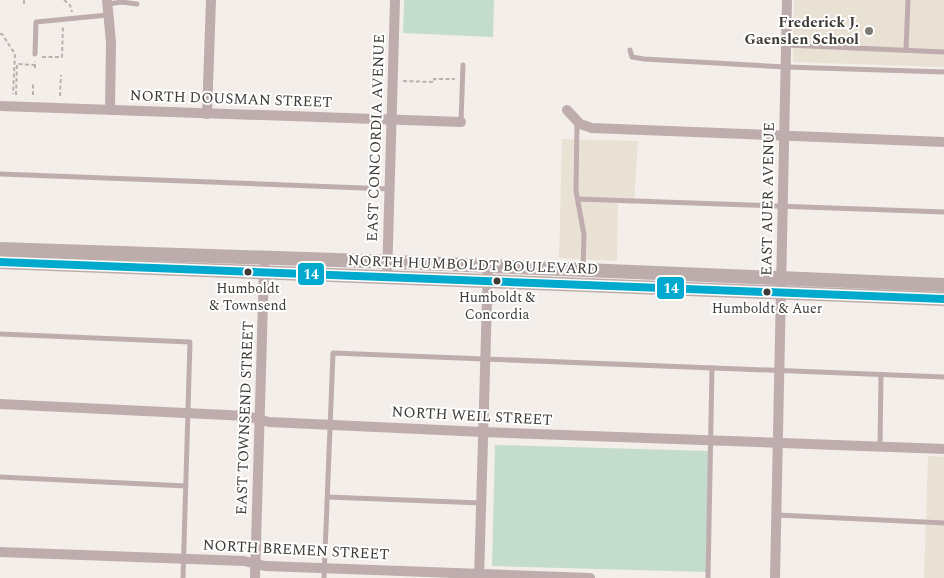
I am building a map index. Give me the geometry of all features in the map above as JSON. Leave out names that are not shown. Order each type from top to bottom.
[{"type":"main road","name":"NORTH HUMBOLDT BOULEVARD","points":[[0,249],[944,284]]},
{"type":"main road","name":"NORTH HUMBOLDT BOULEVARD","points":[[0,262],[944,299]]},
{"type":"street","points":[[207,114],[211,0]]},
{"type":"street","name":"EAST CONCORDIA AVENUE","points":[[387,278],[395,0]]},
{"type":"street","name":"EAST AUER AVENUE","points":[[775,578],[787,0]]},
{"type":"street","points":[[107,2],[111,42],[110,110]]},
{"type":"street","name":"NORTH DOUSMAN STREET","points":[[0,106],[462,122]]},
{"type":"street","points":[[568,110],[578,122],[592,128],[944,142]]},
{"type":"street","name":"EAST TOWNSEND STREET","points":[[255,578],[264,258]]},
{"type":"street","points":[[479,576],[488,266]]},
{"type":"street","name":"NORTH WEIL STREET","points":[[0,404],[247,416],[268,422],[944,449]]},
{"type":"street","name":"NORTH BREMEN STREET","points":[[0,552],[244,561],[265,566],[325,573],[590,578]]},
{"type":"lane","points":[[906,50],[908,0]]},
{"type":"lane","points":[[107,2],[137,4]]},
{"type":"lane","points":[[35,54],[36,22],[109,15]]},
{"type":"lane","points":[[786,45],[944,52]]},
{"type":"lane","points":[[630,50],[631,55],[638,58],[786,67],[944,72]]},
{"type":"lane","points":[[462,122],[463,65]]},
{"type":"lane","points":[[578,122],[576,191],[584,235],[583,270]]},
{"type":"lane","points":[[0,174],[390,189]]},
{"type":"lane","points":[[578,199],[944,212]]},
{"type":"lane","points":[[0,334],[190,342],[184,578]]},
{"type":"lane","points":[[325,573],[333,353],[944,377]]},
{"type":"lane","points":[[708,578],[712,368]]},
{"type":"lane","points":[[880,446],[881,375]]},
{"type":"lane","points":[[0,477],[186,486]]},
{"type":"lane","points":[[328,498],[481,503]]},
{"type":"lane","points":[[777,515],[944,522]]},
{"type":"path","points":[[24,0],[24,6]]},
{"type":"path","points":[[64,0],[70,5],[74,18]]},
{"type":"path","points":[[35,68],[35,57],[62,57],[64,18]]},
{"type":"path","points":[[0,34],[2,34],[15,54],[14,94],[17,64],[35,65]]},
{"type":"path","points":[[60,76],[60,96]]},
{"type":"path","points":[[405,81],[434,82],[434,78],[462,79]]},
{"type":"path","points":[[33,83],[33,95]]},
{"type":"shaded area","name":"Frederick J. Gaenslen School","points":[[794,0],[944,0],[944,67],[793,62]]},
{"type":"shaded area","points":[[562,139],[638,141],[634,204],[618,203],[617,261],[559,258]]},
{"type":"shaded area","points":[[928,456],[944,457],[944,578],[924,578]]},
{"type":"green space","points":[[404,0],[494,0],[493,37],[403,33]]},
{"type":"green space","points":[[495,445],[709,451],[706,572],[492,566]]},
{"type":"transit line","name":"14","points":[[0,262],[944,299]]},
{"type":"place","name":"Frederick J. Gaenslen School","points":[[869,31]]},
{"type":"place","name":"Humboldt & Townsend","points":[[248,272]]},
{"type":"place","name":"Humboldt & Concordia","points":[[497,281]]},
{"type":"place","name":"Humboldt & Auer","points":[[767,292]]}]
